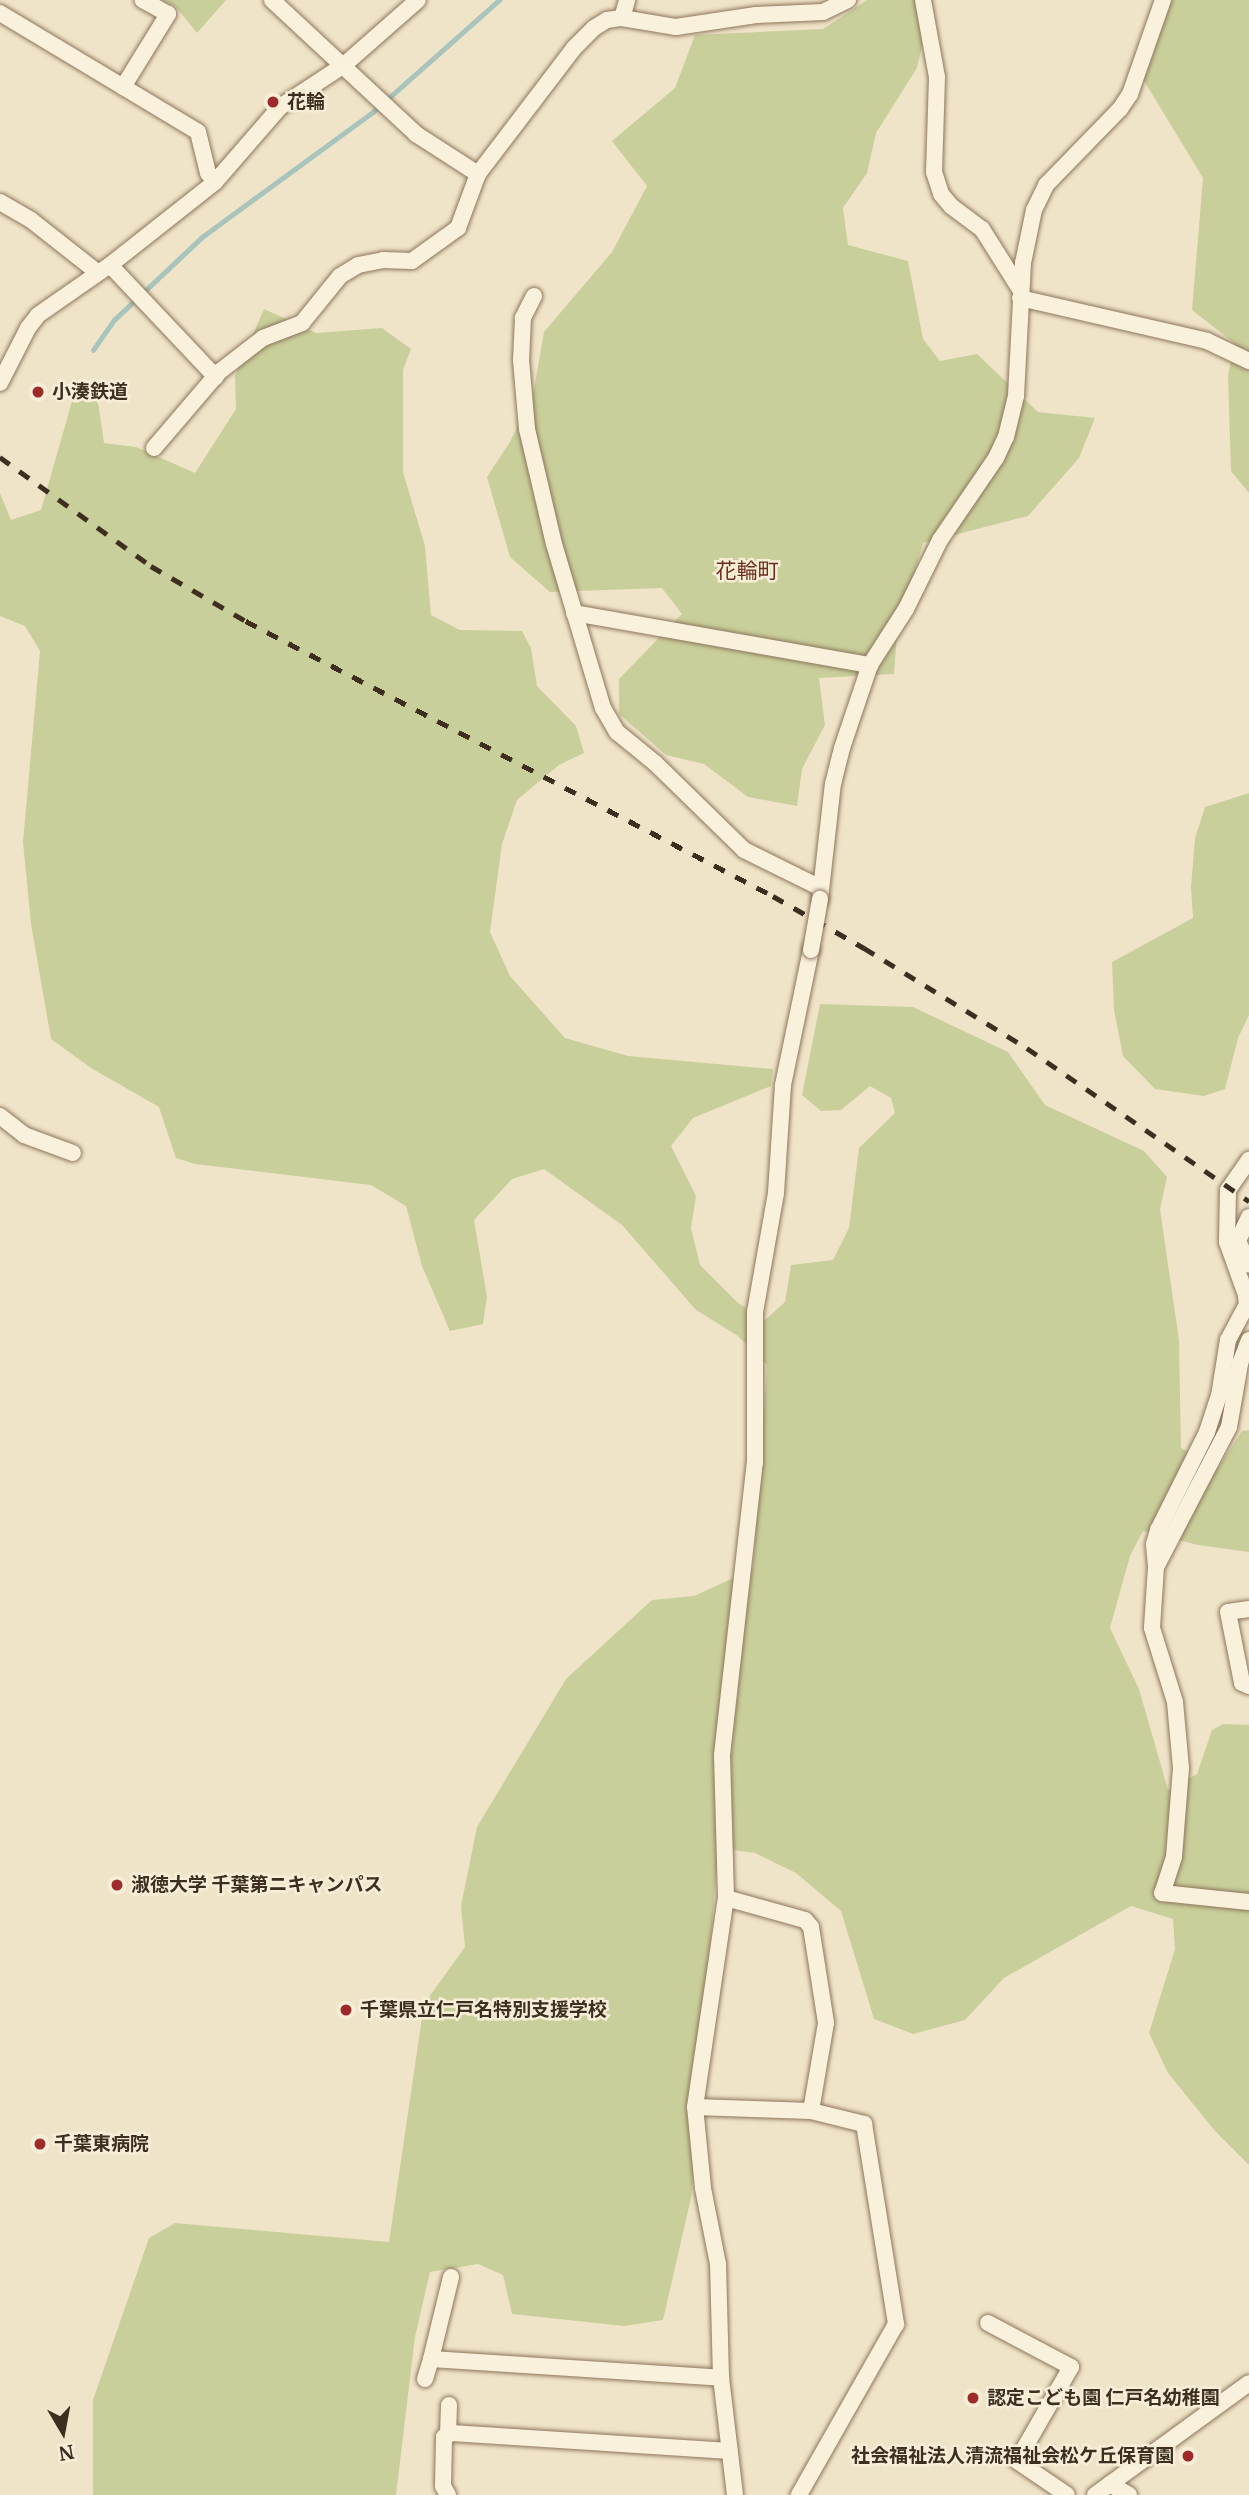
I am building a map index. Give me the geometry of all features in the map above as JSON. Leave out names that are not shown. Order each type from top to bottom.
[{"type":"street","points":[[123,87],[168,14],[143,0]]},
{"type":"street","points":[[272,0],[416,134],[478,174]]},
{"type":"street","points":[[2,374],[27,328],[38,315],[104,269],[215,182],[280,107],[344,65],[418,0]]},
{"type":"street","points":[[622,18],[626,0]]},
{"type":"street","points":[[154,448],[216,377],[248,347],[302,323],[340,276],[358,265],[383,260],[412,261],[453,233],[458,228],[478,174],[574,48],[594,27],[607,20],[622,18],[676,27],[755,15],[823,12],[848,0]]},
{"type":"street","points":[[923,0],[937,77],[934,172],[941,194],[951,206],[982,229],[1020,295],[1207,341],[1249,361]]},
{"type":"street","points":[[735,2495],[721,2378],[718,2264],[703,2188],[695,2107],[726,1898],[722,1755],[755,1463],[755,1312],[776,1193],[783,1086],[811,950],[833,784],[870,665],[906,610],[940,540],[996,458],[1006,437],[1016,396],[1020,295],[1029,229],[1040,195],[1069,158],[1120,109],[1130,94],[1163,0]]},
{"type":"street","points":[[0,13],[198,132],[208,173],[215,182]]},
{"type":"street","points":[[0,202],[104,269],[216,377]]},
{"type":"street","points":[[534,296],[523,318],[527,429],[574,613],[603,708],[617,732],[655,763],[744,850],[820,894]]},
{"type":"street","points":[[574,613],[870,665]]},
{"type":"street","points":[[0,1116],[24,1135],[73,1153]]},
{"type":"street","points":[[1249,1160],[1228,1190],[1227,1242],[1246,1282],[1247,1304],[1228,1340],[1219,1396],[1207,1432],[1158,1530],[1154,1544],[1156,1567],[1152,1628],[1174,1702],[1181,1768],[1174,1857],[1162,1893],[1249,1902]]},
{"type":"street","points":[[1249,1217],[1238,1241],[1244,1261],[1249,1265]]},
{"type":"street","points":[[1156,1567],[1229,1427],[1241,1397],[1249,1340]]},
{"type":"street","points":[[1249,1609],[1228,1612],[1242,1683],[1249,1686]]},
{"type":"street","points":[[726,1898],[805,1920],[811,1927],[826,2023],[811,2111]]},
{"type":"street","points":[[695,2107],[811,2111],[863,2124],[896,2324],[803,2494]]},
{"type":"street","points":[[425,2379],[451,2277]]},
{"type":"street","points":[[988,2323],[1071,2367],[1017,2461],[1067,2495]]},
{"type":"street","points":[[431,2360],[721,2378]]},
{"type":"street","points":[[1095,2495],[1249,2383]]},
{"type":"street","points":[[449,2495],[443,2486],[444,2437],[448,2434],[450,2406]]},
{"type":"street","points":[[448,2434],[729,2451]]},
{"type":"street","points":[[1110,2484],[1129,2495]]},
{"type":"green space","points":[[161,0],[226,0],[197,33],[175,6]]},
{"type":"green space","points":[[867,0],[933,0],[917,68],[876,133],[867,173],[843,208],[848,245],[908,261],[923,339],[940,361],[977,354],[1038,412],[1095,418],[1079,458],[1028,516],[923,543],[897,634],[894,674],[819,678],[825,725],[802,769],[797,806],[748,797],[704,764],[666,755],[619,714],[619,679],[682,614],[662,588],[550,592],[510,557],[487,477],[510,442],[533,395],[544,332],[612,252],[647,186],[612,141],[675,88],[695,35],[823,29]]},
{"type":"green space","points":[[1171,0],[1249,0],[1249,493],[1231,471],[1228,376],[1234,343],[1192,310],[1203,178],[1143,79]]},
{"type":"green space","points":[[264,309],[316,333],[382,328],[411,349],[403,370],[403,472],[425,546],[431,615],[460,630],[522,631],[531,648],[537,686],[576,726],[584,753],[559,765],[517,800],[502,844],[490,932],[510,976],[565,1038],[628,1056],[773,1069],[771,1086],[693,1118],[671,1146],[696,1196],[691,1228],[700,1265],[737,1302],[764,1321],[785,1302],[791,1265],[833,1260],[849,1228],[859,1148],[895,1113],[891,1098],[870,1086],[841,1110],[821,1111],[802,1095],[820,1004],[913,1007],[1008,1052],[1045,1105],[1144,1151],[1167,1177],[1160,1209],[1179,1340],[1181,1448],[1218,1468],[1242,1431],[1249,1430],[1249,1552],[1198,1545],[1143,1531],[1130,1556],[1110,1628],[1139,1689],[1168,1790],[1197,1774],[1212,1730],[1223,1724],[1249,1725],[1249,2165],[1215,2131],[1168,2073],[1149,2033],[1175,1949],[1173,1919],[1131,1906],[1004,1978],[965,2020],[913,2034],[874,2019],[841,1911],[796,1873],[755,1853],[718,1848],[691,2198],[663,2320],[624,2326],[512,2314],[503,2275],[478,2264],[430,2272],[415,2337],[396,2495],[93,2495],[93,2400],[149,2238],[175,2223],[389,2242],[424,2004],[465,1947],[461,1906],[477,1827],[566,1679],[652,1600],[694,1596],[753,1569],[767,1365],[738,1336],[696,1310],[622,1225],[544,1169],[512,1179],[474,1220],[487,1297],[483,1324],[450,1331],[422,1266],[406,1206],[371,1185],[195,1164],[176,1158],[159,1107],[91,1068],[51,1039],[31,924],[23,842],[40,651],[25,626],[0,616],[0,493],[11,520],[41,510],[75,391],[97,395],[104,443],[136,447],[195,473],[236,409],[235,376]]},
{"type":"green space","points":[[1249,793],[1249,1015],[1238,1038],[1225,1089],[1204,1096],[1155,1089],[1123,1056],[1114,1010],[1112,962],[1193,918],[1191,887],[1195,838],[1205,807]]},
{"type":"waterway","points":[[93,350],[114,320],[202,237],[373,112],[499,0]]},
{"type":"railway","points":[[0,457],[151,566],[246,621],[773,896],[864,948],[1027,1048],[1249,1201]]},
{"type":"place","name":"花輪","points":[[273,102]]},
{"type":"place","name":"小湊鉄道","points":[[38,392]]},
{"type":"place","name":"淑徳大学 千葉第ニキャンパス","points":[[117,1885]]},
{"type":"place","name":"千葉県立仁戸名特別支援学校","points":[[346,2010]]},
{"type":"place","name":"千葉東病院","points":[[40,2144]]},
{"type":"place","name":"認定こども園 仁戸名幼稚園","points":[[973,2398]]},
{"type":"place","name":"社会福祉法人清流福祉会松ケ丘保育園","points":[[1188,2456]]},
{"type":"district","name":"花輪町","points":[[747,571]]}]
